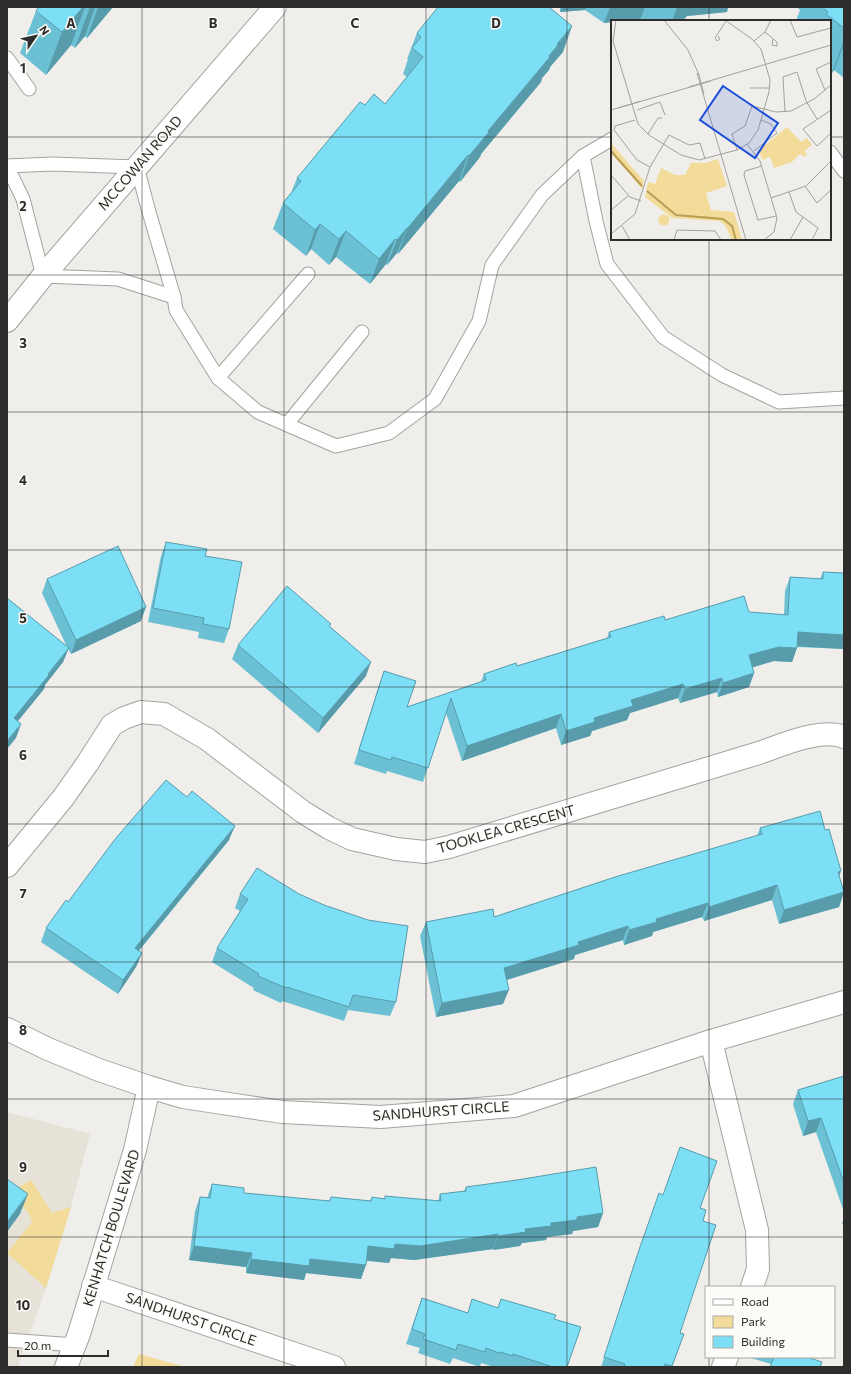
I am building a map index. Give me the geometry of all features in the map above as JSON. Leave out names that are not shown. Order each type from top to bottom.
[{"type":"street","name":"MCCOWAN ROAD","points":[[7,321],[43,276],[275,7]]},
{"type":"street","name":"TOOKLEA CRESCENT","points":[[7,866],[63,798],[112,725],[124,718],[141,712],[164,714],[207,739],[303,812],[352,839],[396,849],[425,852],[449,847],[724,764],[804,737],[824,735],[840,735],[844,737]]},
{"type":"street","name":"SANDHURST CIRCLE","points":[[7,1029],[48,1049],[99,1070],[149,1088],[183,1097],[282,1112],[381,1117],[514,1106],[711,1041],[844,1002]]},
{"type":"street","points":[[711,1041],[757,1230],[758,1269],[752,1286]]},
{"type":"street","name":"KENHATCH BOULEVARD","points":[[66,1367],[75,1345],[138,1138],[149,1088]]},
{"type":"street","name":"SANDHURST CIRCLE","points":[[93,1286],[334,1367]]},
{"type":"lane","points":[[7,58],[29,89]]},
{"type":"lane","points":[[174,297],[118,279],[43,276],[23,199],[7,166],[52,164],[137,167],[148,212],[174,297],[176,310],[218,378],[258,412],[336,446],[388,434],[435,399],[479,322],[492,265],[542,195],[583,156],[611,139]]},
{"type":"lane","points":[[831,153],[844,171]]},
{"type":"lane","points":[[583,156],[596,221],[607,264],[663,337],[722,375],[779,402],[844,398]]},
{"type":"lane","points":[[218,378],[308,274]]},
{"type":"lane","points":[[287,424],[362,332]]},
{"type":"lane","points":[[7,1340],[75,1345]]},
{"type":"shaded area","points":[[7,1112],[90,1134],[71,1207],[46,1288],[18,1367],[7,1367]]},
{"type":"green space","points":[[31,1180],[52,1213],[71,1207],[46,1288],[7,1253],[32,1222],[28,1212],[7,1191],[7,1186],[19,1187]]},
{"type":"green space","points":[[139,1354],[185,1367],[133,1367]]},
{"type":"building","points":[[39,7],[83,7],[62,32],[36,11]]},
{"type":"building","points":[[438,7],[549,7],[572,26],[557,44],[558,45],[549,56],[550,57],[488,131],[489,132],[407,229],[397,240],[395,239],[379,259],[346,231],[339,239],[320,224],[315,230],[283,203],[301,181],[297,178],[360,102],[365,105],[374,94],[385,104],[423,57],[412,48],[421,37],[417,33]]},
{"type":"building","points":[[822,7],[844,7],[844,28],[826,14],[828,12]]},
{"type":"building","points":[[166,542],[207,549],[205,556],[242,562],[229,629],[203,624],[204,618],[153,608]]},
{"type":"building","points":[[118,546],[146,607],[76,640],[47,579]]},
{"type":"building","points":[[823,572],[844,573],[844,635],[798,632],[797,648],[779,647],[749,655],[754,673],[723,683],[722,678],[685,689],[683,684],[631,700],[633,706],[594,718],[595,722],[566,731],[561,714],[467,746],[451,698],[428,768],[392,757],[391,760],[359,750],[384,671],[416,681],[407,707],[486,680],[484,674],[516,663],[517,666],[611,637],[609,632],[664,616],[665,620],[744,596],[749,612],[788,615],[790,577],[823,579]]},
{"type":"building","points":[[287,586],[331,624],[329,626],[371,662],[323,718],[238,645]]},
{"type":"building","points":[[7,598],[69,648],[14,718],[21,724],[7,741]]},
{"type":"building","points":[[166,780],[187,797],[192,791],[235,826],[135,948],[142,953],[123,980],[46,928],[66,900],[68,902],[116,838]]},
{"type":"building","points":[[820,811],[825,830],[829,829],[841,871],[838,872],[844,892],[784,910],[777,885],[709,907],[708,903],[656,919],[657,922],[629,930],[628,926],[578,942],[579,945],[504,968],[509,990],[442,1003],[426,922],[493,909],[494,917],[615,877],[762,834],[760,828]]},
{"type":"building","points":[[257,868],[299,894],[324,905],[368,920],[408,926],[396,1002],[353,995],[349,1007],[287,987],[286,988],[258,976],[259,974],[217,948],[248,899],[240,894]]},
{"type":"building","points":[[844,1076],[844,1183],[821,1118],[808,1121],[798,1090]]},
{"type":"building","points":[[680,1147],[717,1161],[700,1208],[706,1210],[703,1221],[716,1225],[680,1333],[684,1334],[672,1366],[665,1364],[664,1367],[624,1367],[625,1364],[604,1357],[659,1193],[663,1195]]},
{"type":"building","points":[[596,1167],[603,1213],[577,1217],[577,1220],[551,1223],[551,1226],[525,1229],[526,1232],[498,1236],[498,1234],[420,1246],[395,1244],[394,1249],[368,1246],[366,1265],[310,1259],[309,1266],[251,1259],[252,1253],[194,1246],[200,1197],[210,1198],[212,1184],[244,1188],[244,1193],[330,1201],[331,1197],[371,1201],[372,1197],[385,1199],[385,1196],[441,1201],[440,1194],[466,1191],[466,1187]]},
{"type":"building","points":[[7,1179],[28,1194],[7,1222]]},
{"type":"building","points":[[422,1298],[468,1313],[472,1299],[498,1308],[501,1299],[556,1315],[554,1319],[581,1327],[567,1367],[553,1367],[513,1354],[513,1356],[499,1353],[486,1348],[485,1352],[458,1344],[456,1350],[423,1339],[425,1334],[412,1329]]},
{"type":"building","points":[[774,1358],[810,1358],[822,1362],[820,1367],[770,1367]]}]
